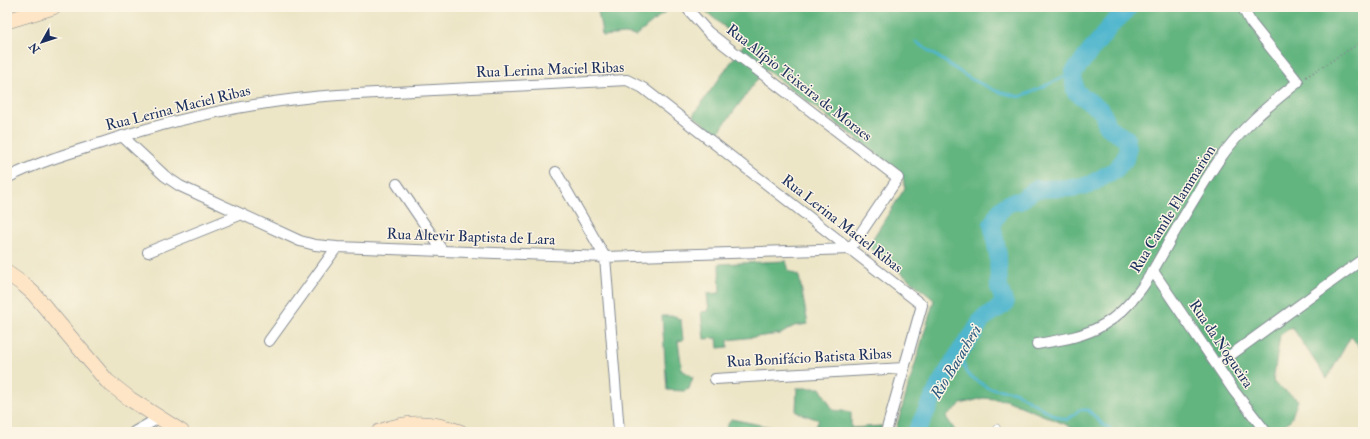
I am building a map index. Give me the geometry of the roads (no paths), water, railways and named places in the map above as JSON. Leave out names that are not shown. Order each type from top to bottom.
[{"type":"main road","points":[[7,20],[53,7]]},
{"type":"main road","points":[[7,273],[34,294],[108,381],[130,399],[182,432]]},
{"type":"main road","points":[[379,432],[405,424],[420,423],[460,432]]},
{"type":"street","name":"Rua Alípio Teixeira de Moraes","points":[[686,7],[708,32],[898,178],[850,249]]},
{"type":"street","name":"Rua Camile Flammarion","points":[[1037,344],[1078,336],[1104,325],[1132,300],[1153,271],[1202,185],[1220,158],[1239,135],[1260,114],[1298,82],[1247,18],[1244,7]]},
{"type":"street","name":"Rua Lerina Maciel Ribas","points":[[7,178],[43,162],[122,136],[214,112],[257,103],[298,98],[627,80],[643,88],[922,305],[886,432]]},
{"type":"street","name":"Rua Altevir Baptista de Lara","points":[[122,136],[165,176],[173,181],[307,244],[337,247],[605,257],[850,249]]},
{"type":"street","points":[[556,172],[605,257],[618,432]]},
{"type":"street","points":[[397,184],[442,250]]},
{"type":"street","points":[[148,252],[242,214]]},
{"type":"street","points":[[269,341],[337,247]]},
{"type":"street","points":[[1217,365],[1363,259]]},
{"type":"street","name":"Rua da Nogueira","points":[[1153,271],[1250,413],[1266,432]]},
{"type":"street","name":"Rua Bonifácio Batista Ribas","points":[[715,379],[904,368]]},
{"type":"street","points":[[134,432],[159,418]]},
{"type":"waterway","name":"Rio Bacacheri","points":[[916,432],[940,384],[982,319],[1005,304],[999,288],[998,255],[992,224],[999,212],[1006,205],[1012,202],[1020,201],[1035,189],[1071,188],[1089,185],[1115,170],[1125,159],[1128,147],[1126,138],[1107,126],[1102,111],[1075,91],[1073,73],[1112,24],[1129,7]]},
{"type":"waterway","points":[[916,42],[969,78],[996,91],[1020,97],[1073,73]]},
{"type":"waterway","points":[[961,350],[966,373],[988,388],[1015,392],[1053,415],[1067,420],[1079,410],[1088,410],[1100,422],[1114,432]]}]
